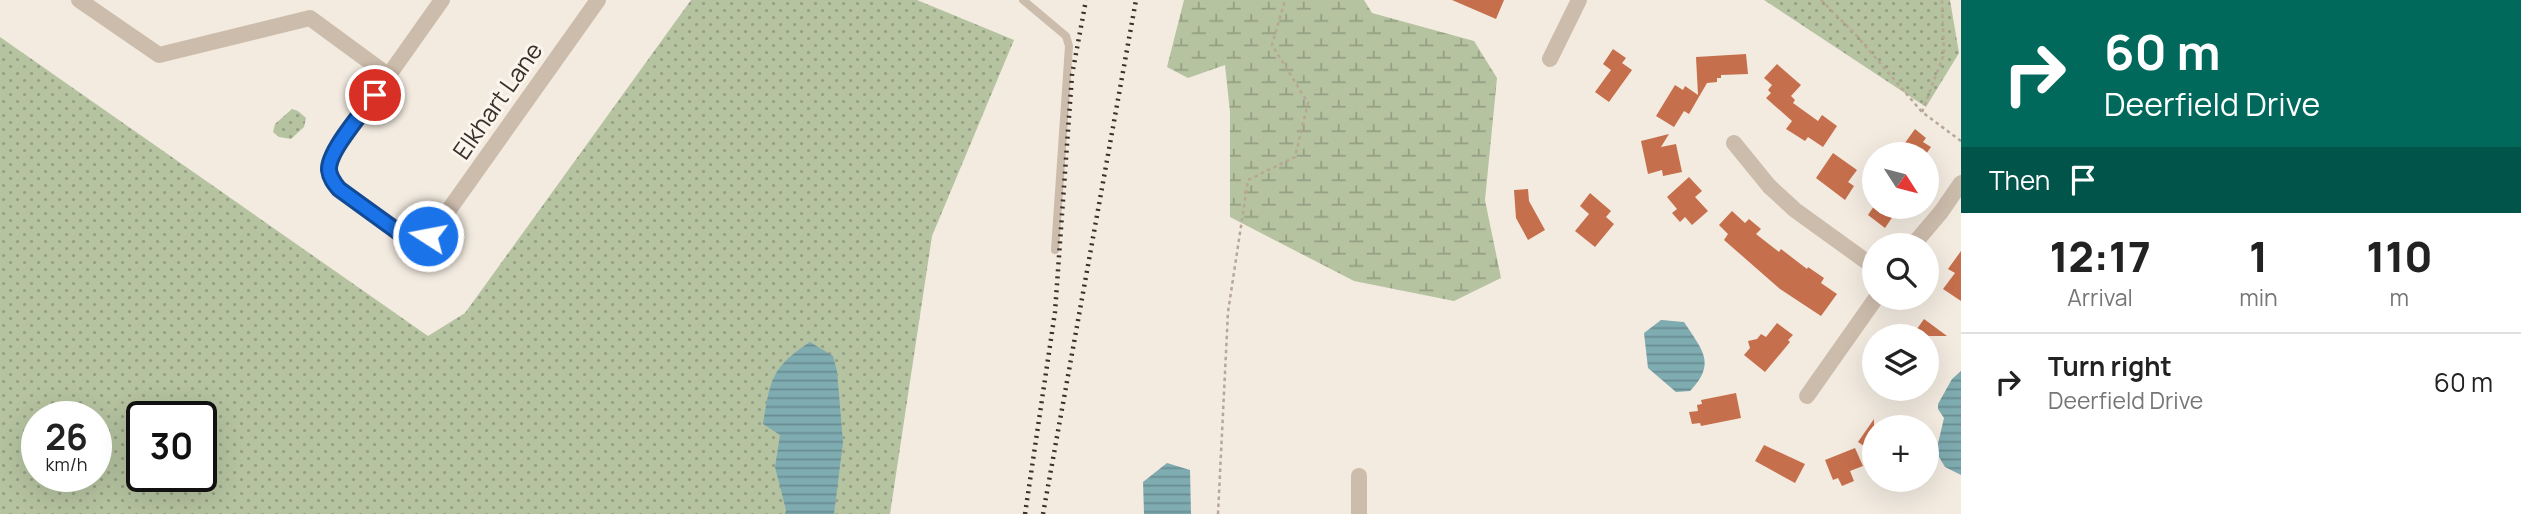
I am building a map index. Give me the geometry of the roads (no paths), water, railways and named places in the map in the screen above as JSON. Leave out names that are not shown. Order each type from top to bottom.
[{"type":"street","points":[[81,1],[159,55],[310,18],[388,76],[442,0]]},
{"type":"street","name":"Elkhart Lane","points":[[388,76],[333,154],[329,172],[339,189],[401,234],[418,239],[428,236],[436,228],[598,0]]},
{"type":"street","points":[[1550,59],[1579,0]]},
{"type":"street","points":[[1734,144],[1769,186],[1795,210],[1862,258]]},
{"type":"street","points":[[1922,233],[1961,183]]},
{"type":"street","points":[[1807,396],[1868,310]]},
{"type":"street","points":[[1359,476],[1359,514]]},
{"type":"lane","points":[[1023,0],[1066,36],[1069,46],[1055,250]]},
{"type":"water","points":[[1661,320],[1684,322],[1704,356],[1703,372],[1690,391],[1676,392],[1648,368],[1644,333]]},
{"type":"water","points":[[810,342],[833,356],[837,371],[843,442],[834,514],[785,514],[775,467],[780,435],[763,424],[774,376],[787,359]]},
{"type":"water","points":[[1961,371],[1961,475],[1945,467],[1939,457],[1939,439],[1944,418],[1938,404],[1952,379]]},
{"type":"water","points":[[1167,463],[1190,470],[1191,514],[1144,514],[1143,482]]},
{"type":"railway","points":[[1025,514],[1055,312],[1072,75],[1086,0]]},
{"type":"railway","points":[[1043,514],[1136,0]]}]
